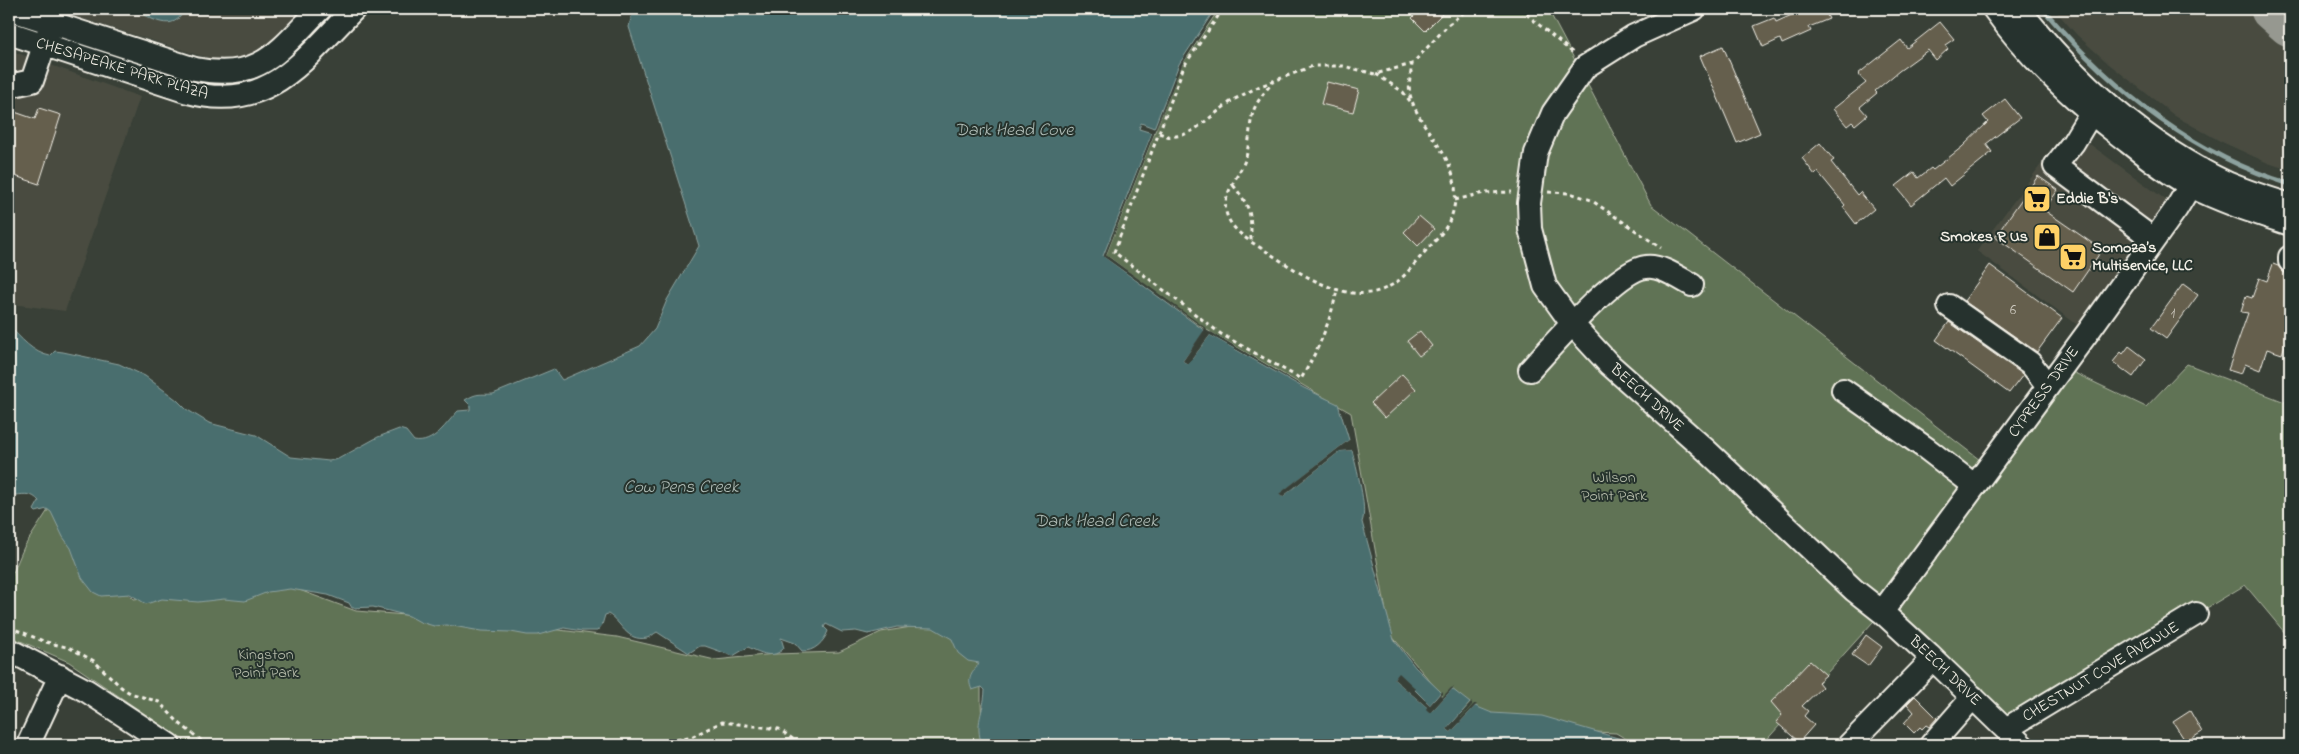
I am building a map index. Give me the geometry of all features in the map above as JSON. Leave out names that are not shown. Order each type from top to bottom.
[{"type":"street","name":"CHESAPEAKE PARK PLAZA","points":[[9,9],[195,69],[216,73],[232,73],[264,62],[278,52],[322,9]]},
{"type":"street","points":[[322,9],[336,28]]},
{"type":"street","name":"CHESAPEAKE PARK PLAZA","points":[[9,33],[188,92],[226,98],[262,90],[276,83],[294,70],[354,9]]},
{"type":"street","name":"BEECH DRIVE","points":[[1694,9],[1634,36],[1585,67],[1568,90],[1544,130],[1536,153],[1530,191],[1530,229],[1545,286],[1572,325],[1609,364],[1706,450],[1854,590],[1882,612],[1933,659],[2022,745]]},
{"type":"street","points":[[1994,9],[2040,65],[2090,113],[2147,157],[2196,177],[2290,224]]},
{"type":"street","points":[[2019,9],[2044,42],[2075,73],[2111,106],[2172,152],[2196,177],[2230,184],[2290,205]]},
{"type":"street","points":[[9,86],[32,82],[52,23]]},
{"type":"street","points":[[2090,113],[2073,143],[2055,166],[2153,239]]},
{"type":"street","name":"CYPRESS DRIVE","points":[[1882,612],[2048,386],[2196,177]]},
{"type":"street","points":[[1530,370],[1572,325],[1622,277],[1645,267],[1660,269],[1692,284]]},
{"type":"street","points":[[1949,306],[2030,363],[2048,386]]},
{"type":"street","points":[[1844,390],[1975,486]]},
{"type":"street","name":"CHESTNUT COVE AVENUE","points":[[2006,729],[2196,614]]},
{"type":"street","points":[[9,650],[87,690],[156,741]]},
{"type":"street","points":[[1850,745],[1933,659]]},
{"type":"street","points":[[28,745],[60,676]]},
{"type":"street","points":[[1932,745],[1973,697]]},
{"type":"path","points":[[1223,9],[1184,66],[1114,252],[1221,334],[1301,379],[1316,353],[1329,324],[1337,290]]},
{"type":"path","points":[[1376,74],[1412,64],[1449,24],[1468,9]]},
{"type":"path","points":[[1520,9],[1568,47],[1585,67]]},
{"type":"path","points":[[1412,64],[1410,94],[1416,109]]},
{"type":"path","points":[[1159,133],[1170,137],[1189,132],[1233,100],[1258,86],[1274,80],[1313,66],[1343,66],[1376,74],[1403,92],[1439,145],[1449,164],[1455,200],[1450,223],[1400,280],[1388,287],[1366,293],[1337,290],[1309,279],[1251,241],[1231,224],[1226,212],[1226,201],[1244,164],[1253,111],[1274,80]]},
{"type":"path","points":[[1233,185],[1246,203],[1251,214],[1251,241]]},
{"type":"path","points":[[1455,200],[1484,193],[1530,191],[1570,193],[1591,200],[1668,253]]},
{"type":"path","points":[[9,627],[46,642],[70,648],[94,661],[130,693],[159,702],[179,723],[208,745]]},
{"type":"path","points":[[613,745],[624,742],[661,742],[689,738],[722,722],[779,729],[801,745]]},
{"type":"shaded area","points":[[52,9],[303,9],[243,69]]},
{"type":"shaded area","points":[[2054,9],[2290,9],[2290,170],[2268,163],[2220,141],[2175,116],[2109,64],[2077,35]]},
{"type":"shaded area","points":[[9,50],[140,97],[65,311],[12,304],[9,301]]},
{"type":"shaded area","points":[[2068,128],[2170,203],[2079,326],[1977,251]]},
{"type":"green space","name":"Wilson Point Park","points":[[1219,9],[1548,9],[1651,205],[1989,467],[2062,367],[2146,407],[2187,364],[2290,404],[2290,639],[2245,585],[2006,729],[1882,612],[1762,745],[1636,745],[1616,733],[1468,726],[1390,634],[1351,413],[1200,326],[1106,255],[1181,66]]},
{"type":"green space","name":"Kingston Point Park","points":[[54,501],[89,563],[134,599],[275,581],[356,611],[493,622],[617,637],[715,660],[775,654],[839,652],[881,632],[923,625],[948,630],[967,644],[981,668],[983,741],[987,745],[194,745],[177,736],[69,662],[9,636],[9,582],[24,547]]},
{"type":"water","points":[[132,9],[185,9],[180,17],[168,23],[154,20]]},
{"type":"water","points":[[633,9],[1215,9],[1179,64],[1154,128],[1141,123],[1139,129],[1152,133],[1103,256],[1205,331],[1183,361],[1188,364],[1210,335],[1304,388],[1338,404],[1349,440],[1280,494],[1282,497],[1340,451],[1352,450],[1363,498],[1362,522],[1394,640],[1415,667],[1441,692],[1430,705],[1399,674],[1394,679],[1427,707],[1430,713],[1452,689],[1470,703],[1447,729],[1451,732],[1475,706],[1492,713],[1542,716],[1642,745],[982,745],[979,724],[985,690],[982,687],[972,690],[970,686],[971,675],[979,663],[968,661],[958,653],[952,639],[933,628],[897,627],[868,634],[856,631],[842,632],[826,624],[824,627],[828,631],[824,639],[811,650],[802,651],[795,643],[781,638],[784,648],[776,654],[767,654],[748,647],[733,656],[705,646],[700,646],[689,653],[657,632],[647,638],[634,637],[608,614],[605,615],[602,625],[597,631],[564,628],[538,635],[527,635],[511,632],[481,631],[447,625],[434,626],[409,616],[373,607],[352,608],[349,603],[328,595],[290,589],[268,592],[245,601],[224,599],[198,602],[162,599],[146,604],[130,594],[101,596],[93,592],[82,578],[71,548],[63,537],[51,512],[47,509],[36,512],[34,510],[39,501],[36,498],[23,494],[16,495],[9,489],[9,326],[38,352],[50,356],[55,351],[63,352],[119,364],[145,376],[186,409],[209,423],[256,435],[291,457],[329,461],[338,459],[378,437],[399,429],[406,431],[414,441],[428,440],[439,432],[458,411],[470,410],[470,405],[465,400],[473,396],[493,394],[554,369],[562,380],[640,346],[655,329],[667,300],[699,246],[629,27]]},
{"type":"pier","points":[[1217,9],[1182,65],[1156,129],[1153,130],[1156,128],[1180,65]]},
{"type":"pier","points":[[1153,131],[1154,134],[1106,255],[1207,329],[1207,332],[1187,360],[1211,332],[1304,387],[1210,335],[1188,364],[1183,361],[1205,329],[1104,257]]},
{"type":"pier","points":[[1349,440],[1350,442],[1342,449],[1351,448],[1352,450],[1340,451],[1282,497],[1279,494]]},
{"type":"pier","points":[[1399,673],[1430,705],[1443,691],[1443,694],[1430,707],[1430,710],[1454,687],[1430,713],[1426,709],[1427,707],[1394,679]]},
{"type":"pier","points":[[1472,702],[1472,705],[1451,729],[1474,704],[1477,704],[1451,732],[1447,729]]},
{"type":"building","points":[[1421,9],[1447,9],[1425,31],[1412,18]]},
{"type":"building","points":[[1805,9],[1824,9],[1829,19],[1809,27],[1811,31],[1782,44],[1780,39],[1763,47],[1754,26],[1774,18],[1776,22]]},
{"type":"building","points":[[1940,22],[1954,39],[1945,45],[1948,49],[1936,60],[1928,50],[1899,71],[1875,91],[1877,93],[1860,107],[1867,115],[1855,125],[1852,122],[1847,126],[1833,109],[1866,83],[1858,74],[1901,40],[1907,48]]},
{"type":"building","points":[[1723,46],[1760,133],[1737,143],[1700,56]]},
{"type":"building","points":[[1327,82],[1359,90],[1353,112],[1321,104]]},
{"type":"building","points":[[2005,99],[2020,118],[1986,144],[1992,152],[1950,186],[1944,178],[1911,205],[1896,186],[1914,172],[1918,178],[1931,168],[1933,170],[1962,147],[1988,122],[1983,116]]},
{"type":"building","points":[[39,108],[61,115],[39,184],[9,174],[9,110],[35,119]]},
{"type":"building","points":[[1820,143],[1834,160],[1831,162],[1857,195],[1860,192],[1874,209],[1856,224],[1843,207],[1845,205],[1818,172],[1815,175],[1802,158]]},
{"type":"building","points":[[2038,176],[2058,190],[2044,210],[2102,250],[2073,292],[1995,237]]},
{"type":"building","points":[[1419,216],[1434,229],[1418,246],[1404,232]]},
{"type":"building","points":[[2273,264],[2278,266],[2284,273],[2290,274],[2290,330],[2282,354],[2267,349],[2260,370],[2245,364],[2241,374],[2228,370],[2248,313],[2241,312],[2246,296],[2252,298],[2259,278],[2267,281]]},
{"type":"building","points":[[1990,265],[2062,318],[2037,352],[1964,301]]},
{"type":"building","points":[[2183,284],[2198,295],[2166,339],[2151,328]]},
{"type":"building","points":[[1949,322],[2023,375],[2009,393],[1936,340]]},
{"type":"building","points":[[1420,331],[1432,346],[1419,356],[1407,341]]},
{"type":"building","points":[[2129,346],[2146,359],[2133,377],[2113,362]]},
{"type":"building","points":[[1402,374],[1416,389],[1385,418],[1371,403]]},
{"type":"building","points":[[1866,635],[1882,647],[1868,666],[1852,655]]},
{"type":"building","points":[[1810,661],[1826,675],[1818,682],[1822,687],[1802,706],[1808,711],[1804,716],[1814,725],[1799,742],[1776,722],[1782,715],[1771,702]]},
{"type":"building","points":[[1915,696],[1937,718],[1929,727],[1926,725],[1922,729],[1920,727],[1914,733],[1904,723],[1914,712],[1907,704]]},
{"type":"building","points":[[2190,711],[2202,732],[2186,742],[2173,722]]},
{"type":"waterway","points":[[2043,9],[2095,65],[2154,114],[2185,136],[2219,155],[2254,171],[2290,184]]},
{"type":"taxiway","points":[[2273,9],[2290,24]]},
{"type":"place","name":"Eddie B's","points":[[2037,199]]},
{"type":"place","name":"Smokes R Us","points":[[2047,237]]},
{"type":"place","name":"Somoza’s Multiservice, LLC","points":[[2073,257]]},
{"type":"water label","name":"Dark Head Cove","points":[[1014,131]]},
{"type":"water label","name":"Cow Pens Creek","points":[[681,488]]},
{"type":"water label","name":"Dark Head Creek","points":[[1096,522]]}]
